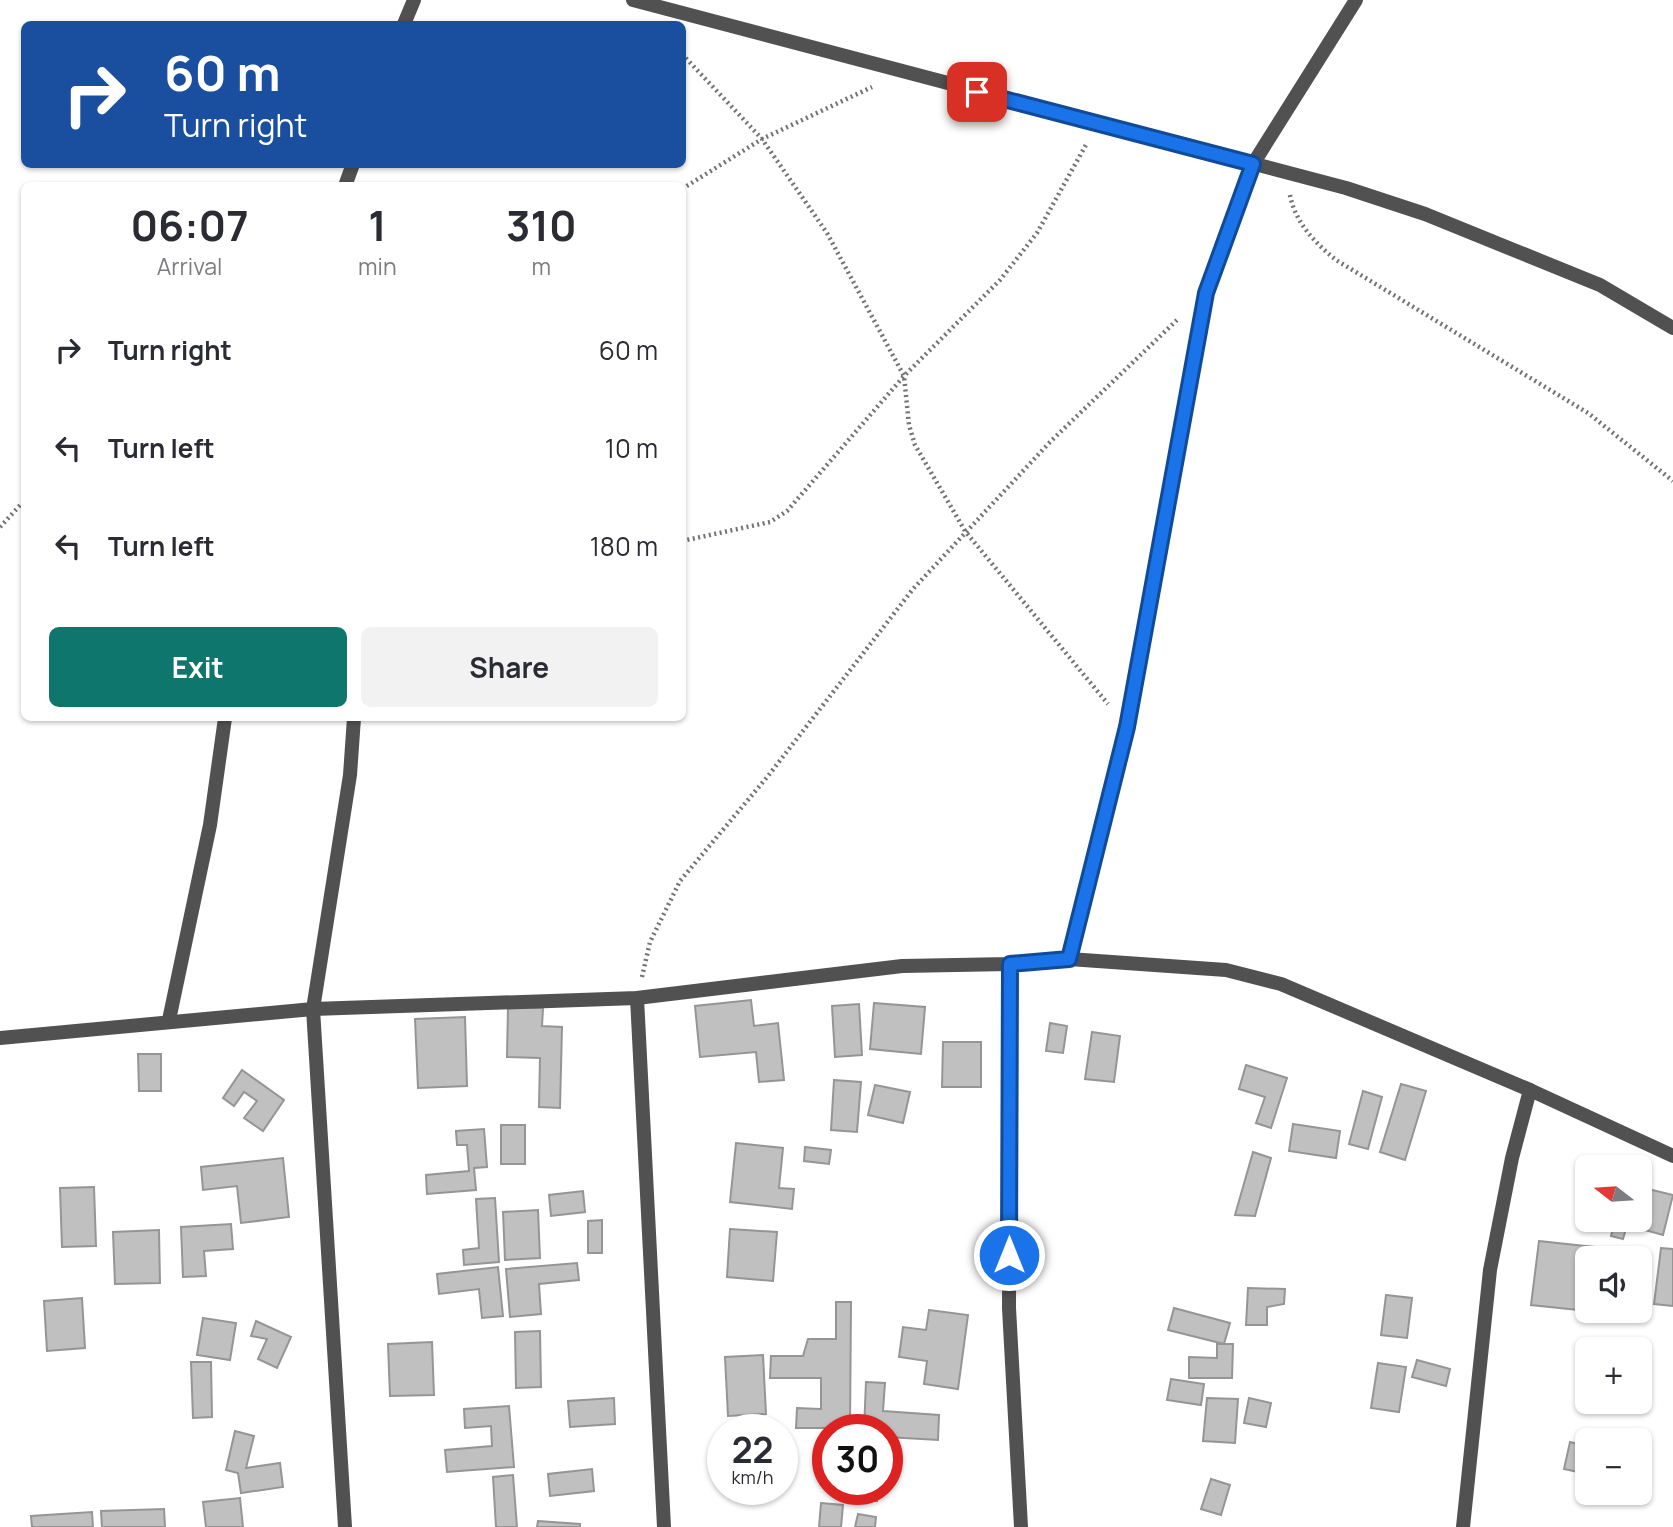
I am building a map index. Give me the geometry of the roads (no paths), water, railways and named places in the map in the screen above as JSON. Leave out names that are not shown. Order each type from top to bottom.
[{"type":"street","points":[[405,21],[414,0]]},
{"type":"street","points":[[633,0],[1285,172],[1425,214],[1600,285],[1673,328]]},
{"type":"street","points":[[1069,959],[1127,727],[1206,293],[1253,164],[1356,0]]},
{"type":"street","points":[[169,1020],[210,825],[225,721]]},
{"type":"street","points":[[345,1527],[313,1009],[350,775],[354,721]]},
{"type":"street","points":[[0,1038],[169,1020],[313,1009],[637,998],[902,966],[1010,964],[1069,959],[1226,970],[1281,984],[1530,1090],[1673,1156]]},
{"type":"street","points":[[1010,964],[1009,1308],[1021,1527]]},
{"type":"street","points":[[637,998],[664,1527]]},
{"type":"street","points":[[1463,1527],[1490,1270],[1512,1158],[1530,1090]]}]
